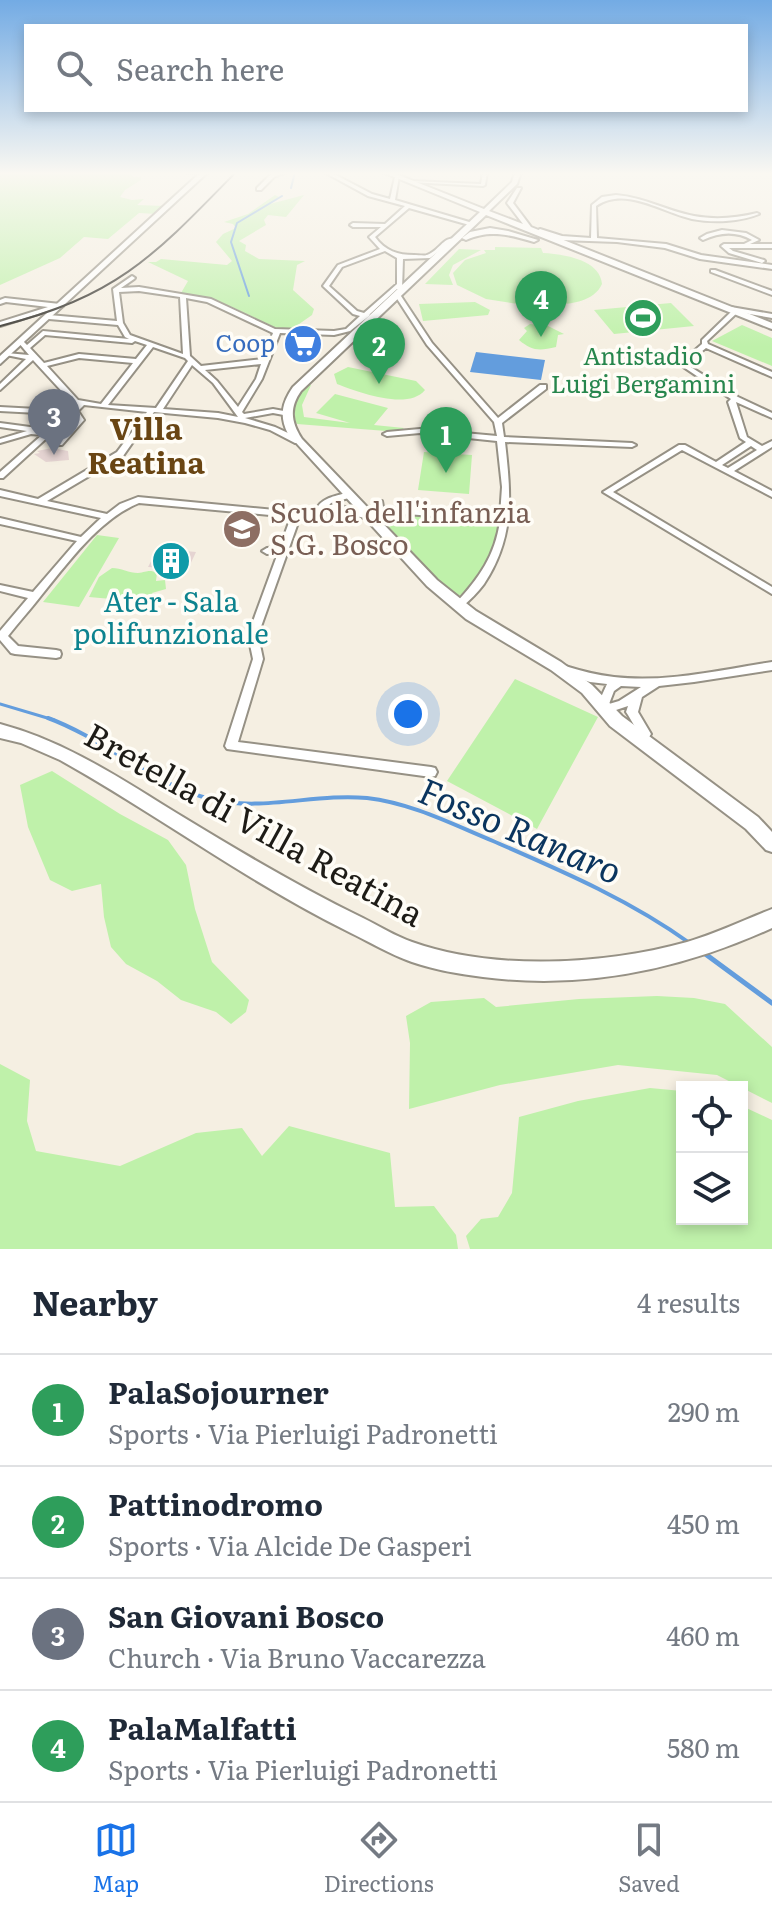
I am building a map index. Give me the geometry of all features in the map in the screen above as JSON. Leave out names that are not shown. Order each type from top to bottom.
[{"type":"street","points":[[0,388],[59,305],[140,230]]},
{"type":"street","points":[[379,230],[372,237],[400,257],[428,257],[450,240],[458,239]]},
{"type":"street","points":[[266,412],[297,389],[369,316],[467,230]]},
{"type":"street","points":[[401,288],[420,282],[472,233],[484,230]]},
{"type":"street","points":[[487,230],[512,234],[528,231],[561,238],[666,246],[708,259],[772,265]]},
{"type":"street","points":[[502,230],[512,234]]},
{"type":"street","points":[[594,230],[594,240]]},
{"type":"street","points":[[528,231],[572,247]]},
{"type":"street","points":[[528,231],[761,322],[771,320]]},
{"type":"street","points":[[703,238],[708,234],[738,233],[756,240],[745,244]]},
{"type":"street","points":[[772,246],[724,246],[731,252],[772,265]]},
{"type":"street","points":[[369,316],[355,313],[326,286],[340,266],[385,249]]},
{"type":"street","points":[[400,257],[401,288],[429,344],[498,422],[501,439],[506,487],[504,519],[493,560],[479,584],[459,605]]},
{"type":"street","points":[[713,271],[770,291]]},
{"type":"street","points":[[116,290],[132,278]]},
{"type":"street","points":[[116,290],[139,289],[183,295],[222,305],[277,332],[334,333],[348,330],[369,316]]},
{"type":"street","points":[[116,290],[120,323],[132,341]]},
{"type":"street","points":[[40,501],[120,454],[155,410],[189,359],[183,295]]},
{"type":"street","points":[[0,302],[59,305]]},
{"type":"street","points":[[0,324],[59,305]]},
{"type":"street","points":[[725,307],[771,320]]},
{"type":"street","points":[[735,312],[704,341],[705,345],[682,364],[735,399],[772,416]]},
{"type":"street","points":[[49,317],[120,323]]},
{"type":"street","points":[[239,416],[267,361],[277,332]]},
{"type":"street","points":[[23,354],[43,333],[132,341],[150,346],[189,359],[201,368],[239,416],[274,427],[298,441]]},
{"type":"street","points":[[334,333],[344,343]]},
{"type":"street","points":[[705,345],[772,375]]},
{"type":"street","points":[[103,406],[150,346]]},
{"type":"street","points":[[23,354],[138,360]]},
{"type":"street","points":[[23,354],[81,404],[239,416],[266,412],[286,414]]},
{"type":"street","points":[[110,356],[138,360]]},
{"type":"street","points":[[201,368],[267,361]]},
{"type":"street","points":[[498,422],[543,387]]},
{"type":"street","points":[[297,389],[288,403],[286,414],[290,430],[432,583],[459,605],[587,689],[616,721],[752,823],[772,844]]},
{"type":"street","points":[[0,409],[38,411],[72,399]]},
{"type":"street","points":[[735,399],[732,402],[739,432],[762,450]]},
{"type":"street","points":[[0,476],[81,404]]},
{"type":"street","points":[[59,443],[80,420],[74,411]]},
{"type":"street","points":[[252,421],[270,420],[286,414]]},
{"type":"street","points":[[0,425],[51,433]]},
{"type":"street","points":[[1,441],[39,431]]},
{"type":"street","points":[[387,434],[420,431],[501,439],[632,445]]},
{"type":"street","points":[[716,465],[750,443]]},
{"type":"street","points":[[728,471],[772,443]]},
{"type":"street","points":[[772,494],[682,447],[607,492],[772,591]]},
{"type":"street","points":[[326,506],[334,480]]},
{"type":"street","points":[[0,493],[110,517]]},
{"type":"street","points":[[56,654],[15,650],[1,636],[83,540],[124,505],[138,500],[296,515],[349,495]]},
{"type":"street","points":[[371,519],[379,503]]},
{"type":"street","points":[[326,506],[371,519],[405,511],[504,519]]},
{"type":"street","points":[[296,515],[253,635],[258,659],[231,746],[431,772]]},
{"type":"street","points":[[0,521],[83,540]]},
{"type":"street","points":[[267,551],[283,550]]},
{"type":"street","points":[[432,583],[436,593],[466,621],[622,716],[772,832]]},
{"type":"street","points":[[0,588],[36,596]]},
{"type":"street","points":[[556,666],[593,680],[655,683],[768,666],[772,680]]},
{"type":"street","points":[[601,704],[619,682]]},
{"type":"street","points":[[601,704],[637,696],[655,683]]},
{"type":"street","points":[[637,696],[632,712],[645,734]]},
{"type":"street","name":"Bretella di Villa Reatina","points":[[0,731],[54,748],[321,908],[415,953],[489,970],[565,973],[620,966],[736,934]]},
{"type":"street","points":[[736,934],[772,918]]},
{"type":"street","points":[[736,934],[772,928]]},
{"type":"green space","points":[[0,230],[118,230],[108,239],[84,237],[60,258],[0,285]]},
{"type":"green space","points":[[231,230],[257,230],[239,241],[246,245],[245,251],[259,259],[305,261],[297,265],[293,290],[314,309],[312,315],[292,329],[283,331],[221,302],[181,293],[188,281],[148,262],[161,259],[227,265],[232,261],[216,242]]},
{"type":"green space","points":[[495,247],[541,248],[543,253],[579,260],[595,269],[602,284],[591,297],[583,300],[565,304],[537,304],[537,307],[486,299],[457,285],[453,273],[465,260],[486,253],[484,250],[495,250]]},
{"type":"green space","points":[[459,249],[481,250],[453,265],[449,275],[453,285],[425,284]]},
{"type":"green space","points":[[475,302],[490,310],[488,315],[423,321],[419,304]]},
{"type":"green space","name":"Antistadio Luigi Bergamini","points":[[671,303],[694,326],[614,334],[594,310]]},
{"type":"green space","points":[[530,324],[548,326],[564,334],[558,335],[556,347],[532,348],[519,340],[527,331],[524,328]]},
{"type":"green space","points":[[742,325],[772,338],[772,366],[712,341]]},
{"type":"green space","points":[[348,367],[416,381],[425,390],[407,399],[382,398],[357,391],[337,384],[334,374]]},
{"type":"green space","points":[[311,385],[302,405],[304,417],[350,423],[316,413],[335,394],[388,408],[374,425],[404,428],[399,432],[297,424],[291,413],[298,392]]},
{"type":"green space","points":[[424,452],[472,455],[469,494],[418,490]]},
{"type":"green space","points":[[405,514],[500,522],[486,565],[466,592],[458,596],[437,579],[384,522]]},
{"type":"green space","points":[[97,535],[119,538],[79,607],[43,602]]},
{"type":"green space","points":[[112,568],[135,573],[157,573],[156,581],[165,580],[166,589],[152,593],[156,599],[134,601],[89,597],[99,577]]},
{"type":"green space","points":[[515,679],[598,717],[537,829],[447,781]]},
{"type":"green space","points":[[52,771],[168,840],[186,865],[195,909],[212,962],[249,1000],[246,1012],[231,1024],[216,1012],[181,1000],[157,981],[126,964],[111,947],[101,884],[72,891],[50,880],[28,827],[20,785]]},
{"type":"green space","points":[[657,996],[725,1004],[772,1047],[772,1103],[748,1091],[748,1081],[618,1065],[500,1085],[409,1109],[410,1043],[406,1016],[431,1002],[484,998],[496,1007]]},
{"type":"green space","points":[[0,1064],[30,1080],[27,1121],[36,1151],[120,1166],[196,1133],[242,1128],[262,1156],[289,1126],[390,1153],[395,1207],[434,1206],[456,1235],[458,1249],[0,1249]]},
{"type":"green space","points":[[650,1088],[676,1090],[676,1225],[748,1225],[748,1109],[772,1120],[772,1249],[470,1249],[466,1236],[481,1219],[498,1217],[512,1193],[519,1117],[578,1101]]},
{"type":"water","points":[[476,352],[545,360],[541,380],[470,372]]},
{"type":"building","points":[[52,448],[68,451],[69,460],[46,462],[34,454]]},
{"type":"building","name":"Ater - Sala polifunzionale","points":[[156,552],[196,552],[188,569],[148,567]]},
{"type":"waterway","points":[[235,230],[231,242],[249,296]]},
{"type":"waterway","name":"Fosso Ranaro","points":[[0,704],[50,719]]},
{"type":"waterway","name":"Fosso Ranaro","points":[[50,719],[54,720]]},
{"type":"waterway","name":"Fosso Ranaro","points":[[50,719],[89,737],[168,783],[210,799],[249,804],[347,797],[367,798],[415,809],[595,887],[691,944]]},
{"type":"waterway","name":"Fosso Ranaro","points":[[704,953],[772,1003]]},
{"type":"railway","points":[[0,326],[41,314],[105,286],[132,269],[177,230]]},
{"type":"place","name":"Antistadio Luigi Bergamini","points":[[643,318]]},
{"type":"place","name":"PalaMalfatti","points":[[541,337]]},
{"type":"place","name":"Coop","points":[[303,344]]},
{"type":"place","name":"Pattinodromo","points":[[379,384]]},
{"type":"place","name":"San Giovani Bosco","points":[[54,455]]},
{"type":"place","name":"PalaSojourner","points":[[446,473]]},
{"type":"place","name":"Scuola dell'infanzia S.G. Bosco","points":[[242,529]]},
{"type":"place","name":"Ater - Sala polifunzionale","points":[[171,561]]},
{"type":"district","name":"Villa Reatina","points":[[146,447]]}]
